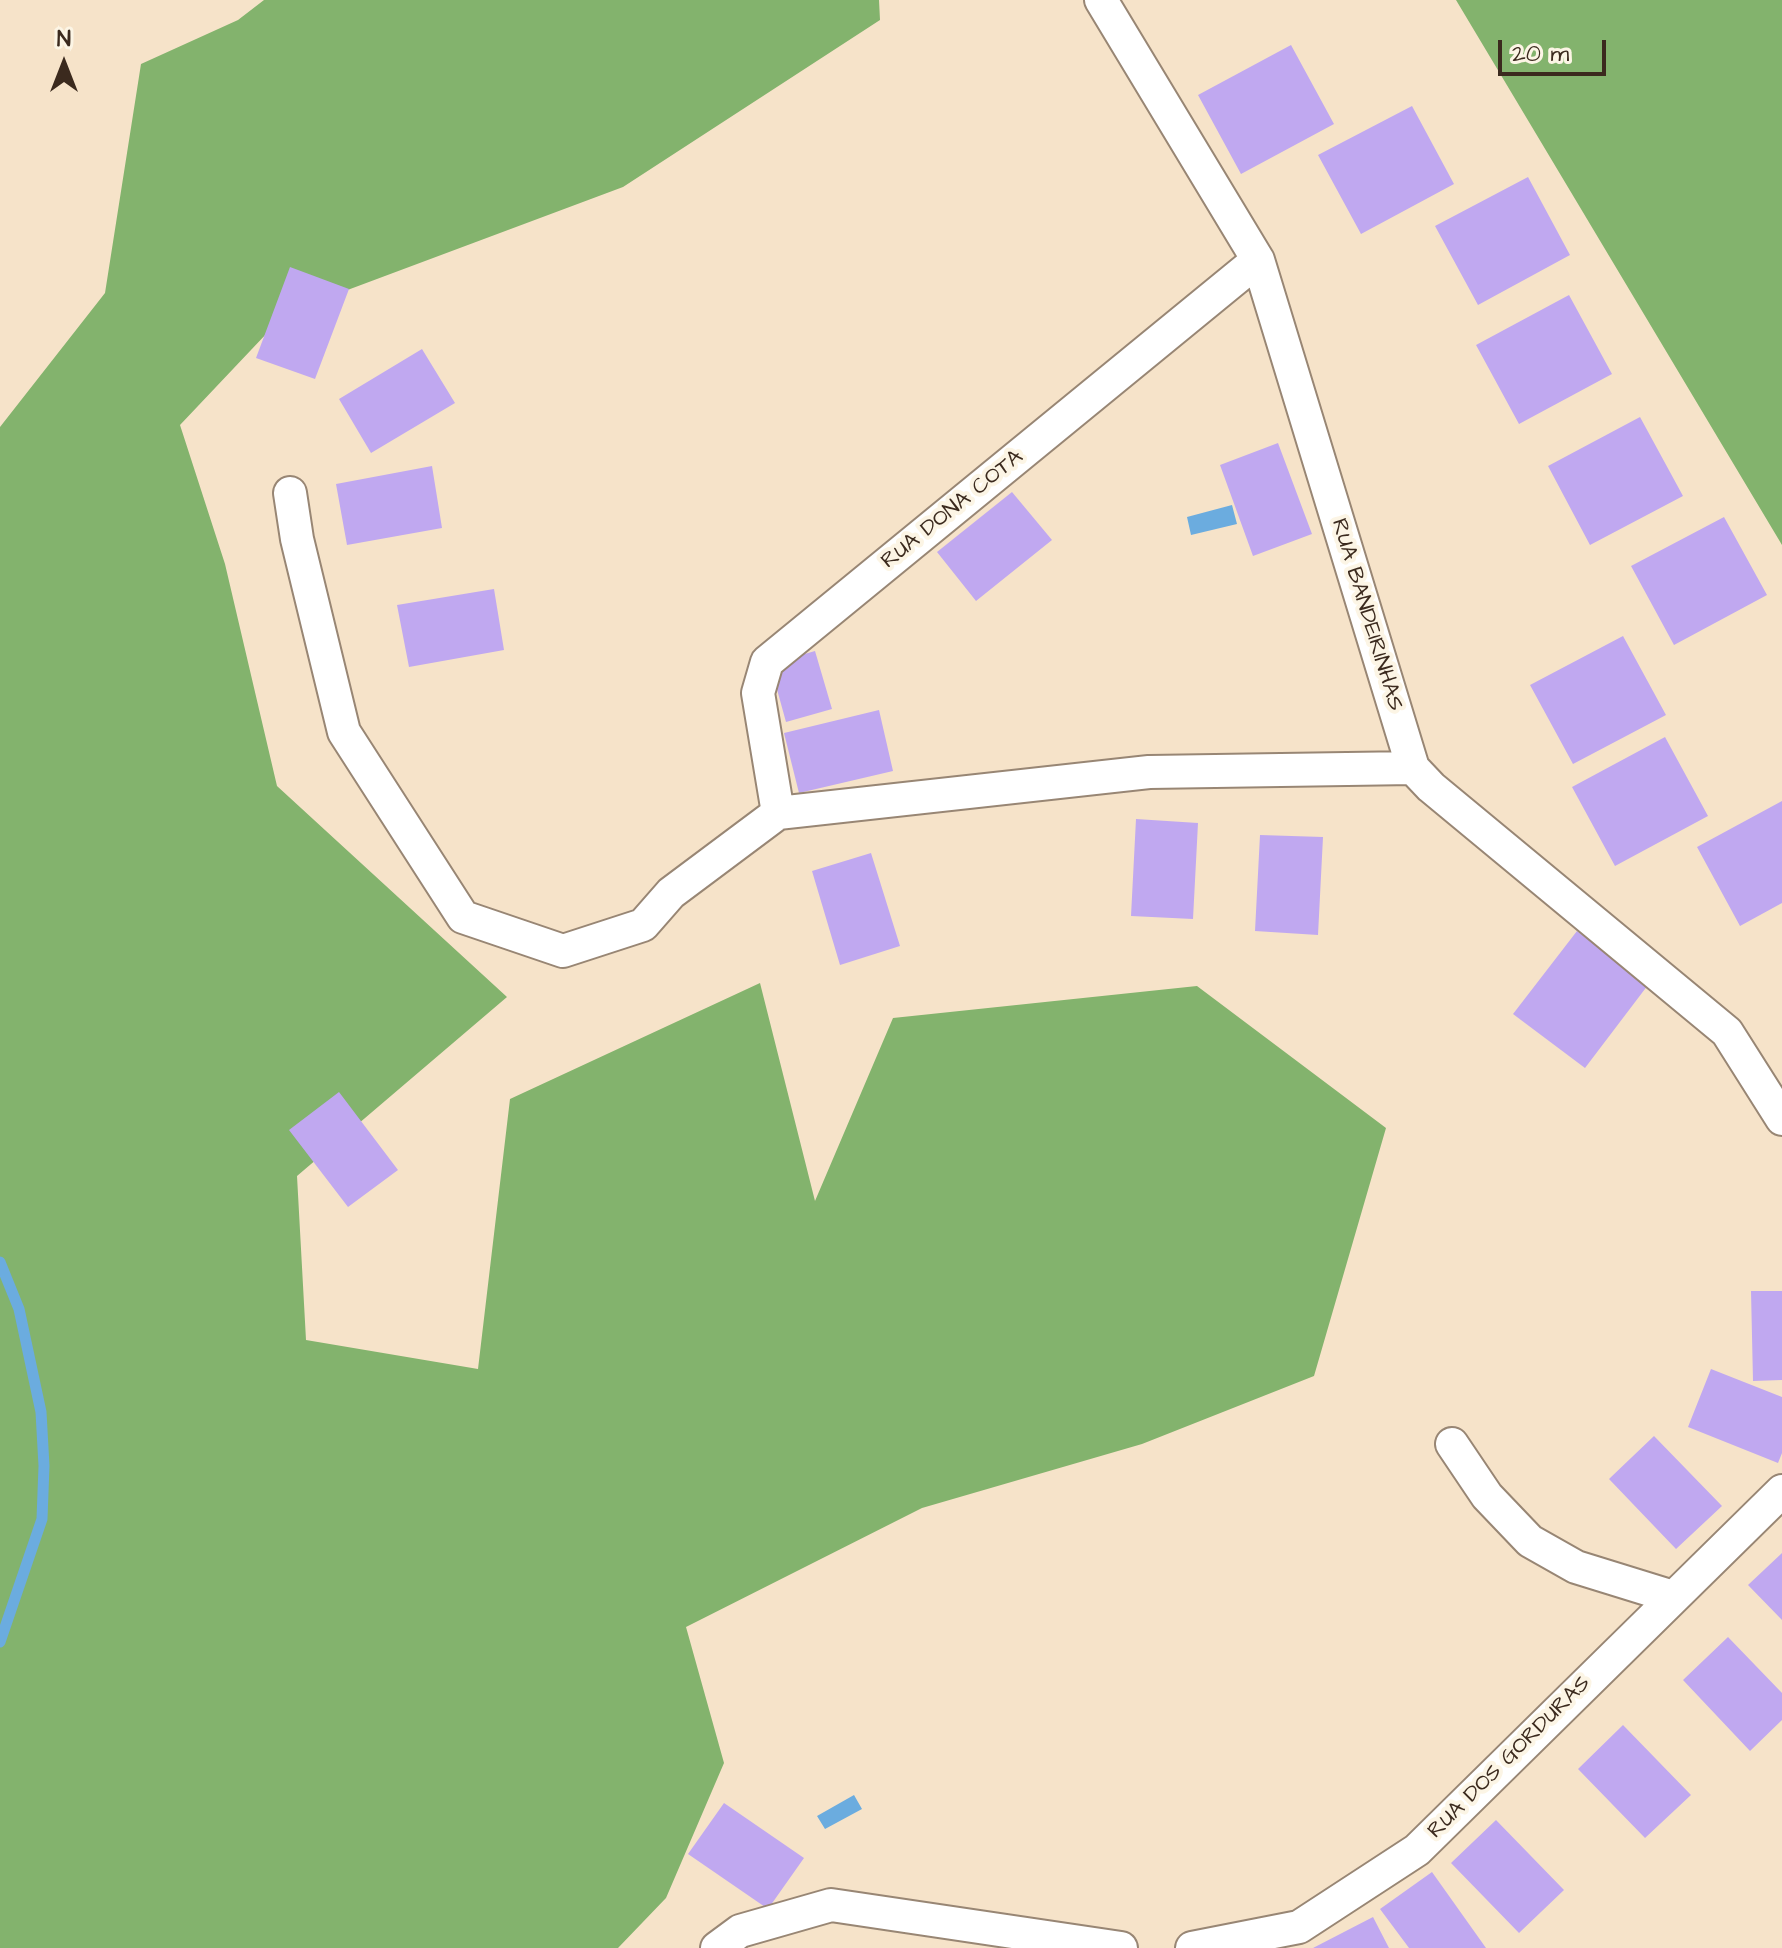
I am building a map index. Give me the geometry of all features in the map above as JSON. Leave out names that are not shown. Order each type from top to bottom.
[{"type":"street","name":"RUA BANDEIRINHAS","points":[[1101,0],[1258,260],[1413,768],[1431,787],[1727,1032],[1782,1119]]},
{"type":"street","name":"RUA DONA COTA","points":[[778,813],[758,693],[767,662],[1258,260]]},
{"type":"street","points":[[290,493],[297,539],[344,732],[463,917],[563,951],[643,925],[671,893],[778,813],[1149,772],[1413,768]]},
{"type":"street","points":[[1452,1444],[1487,1496],[1530,1541],[1576,1567],[1673,1597]]},
{"type":"street","name":"RUA DOS GORDURAS","points":[[1192,1948],[1299,1927],[1417,1850],[1782,1491]]},
{"type":"street","points":[[717,1948],[740,1931],[831,1905],[1121,1948]]},
{"type":"green space","points":[[264,0],[879,0],[880,20],[623,187],[286,313],[180,425],[225,564],[277,786],[507,997],[297,1176],[306,1340],[478,1369],[510,1099],[760,983],[815,1201],[893,1018],[1197,986],[1386,1128],[1314,1376],[1142,1444],[922,1508],[686,1627],[724,1763],[666,1898],[618,1948],[0,1948],[0,427],[105,293],[141,64],[238,20]]},
{"type":"green space","points":[[1456,0],[1782,0],[1782,545]]},
{"type":"water","points":[[1232,505],[1237,524],[1191,535],[1187,517]]},
{"type":"water","points":[[854,1795],[862,1809],[825,1829],[817,1816]]},
{"type":"building","points":[[1291,45],[1334,124],[1241,174],[1198,95]]},
{"type":"building","points":[[1412,106],[1454,184],[1361,234],[1318,155]]},
{"type":"building","points":[[1528,177],[1570,255],[1478,305],[1435,226]]},
{"type":"building","points":[[290,267],[349,289],[315,379],[256,358]]},
{"type":"building","points":[[1569,295],[1612,374],[1519,424],[1476,345]]},
{"type":"building","points":[[422,349],[455,403],[371,453],[339,399]]},
{"type":"building","points":[[1640,417],[1683,496],[1590,545],[1548,466]]},
{"type":"building","points":[[1278,443],[1312,534],[1253,556],[1220,465]]},
{"type":"building","points":[[432,466],[442,528],[347,545],[336,484]]},
{"type":"building","points":[[1012,492],[1052,540],[976,601],[937,552]]},
{"type":"building","points":[[1724,517],[1767,595],[1674,645],[1631,566]]},
{"type":"building","points":[[494,589],[504,650],[409,667],[397,605]]},
{"type":"building","points":[[1623,636],[1666,715],[1573,764],[1530,685]]},
{"type":"building","points":[[815,651],[832,709],[786,722],[770,664]]},
{"type":"building","points":[[879,710],[893,771],[799,793],[784,733]]},
{"type":"building","points":[[1665,737],[1708,816],[1615,866],[1572,787]]},
{"type":"building","points":[[1782,801],[1782,903],[1740,926],[1697,847]]},
{"type":"building","points":[[1136,819],[1198,823],[1193,919],[1131,916]]},
{"type":"building","points":[[1260,835],[1323,837],[1318,935],[1255,931]]},
{"type":"building","points":[[871,853],[900,946],[840,965],[812,871]]},
{"type":"building","points":[[1577,931],[1648,985],[1585,1068],[1513,1014]]},
{"type":"building","points":[[339,1092],[398,1170],[348,1207],[289,1130]]},
{"type":"building","points":[[1751,1291],[1782,1291],[1782,1380],[1753,1381]]},
{"type":"building","points":[[1711,1369],[1782,1397],[1782,1453],[1778,1463],[1688,1427]]},
{"type":"building","points":[[1654,1436],[1722,1506],[1676,1549],[1609,1479]]},
{"type":"building","points":[[1782,1553],[1782,1620],[1748,1585]]},
{"type":"building","points":[[1728,1637],[1782,1693],[1782,1720],[1750,1751],[1683,1680]]},
{"type":"building","points":[[1623,1725],[1691,1795],[1645,1838],[1578,1769]]},
{"type":"building","points":[[724,1803],[804,1858],[768,1909],[688,1854]]},
{"type":"building","points":[[1496,1820],[1564,1890],[1519,1933],[1451,1863]]},
{"type":"building","points":[[1432,1872],[1486,1948],[1409,1948],[1380,1909]]},
{"type":"building","points":[[1373,1917],[1389,1948],[1313,1948]]},
{"type":"waterway","points":[[0,1262],[19,1309],[41,1412],[44,1466],[42,1519],[0,1642]]}]
